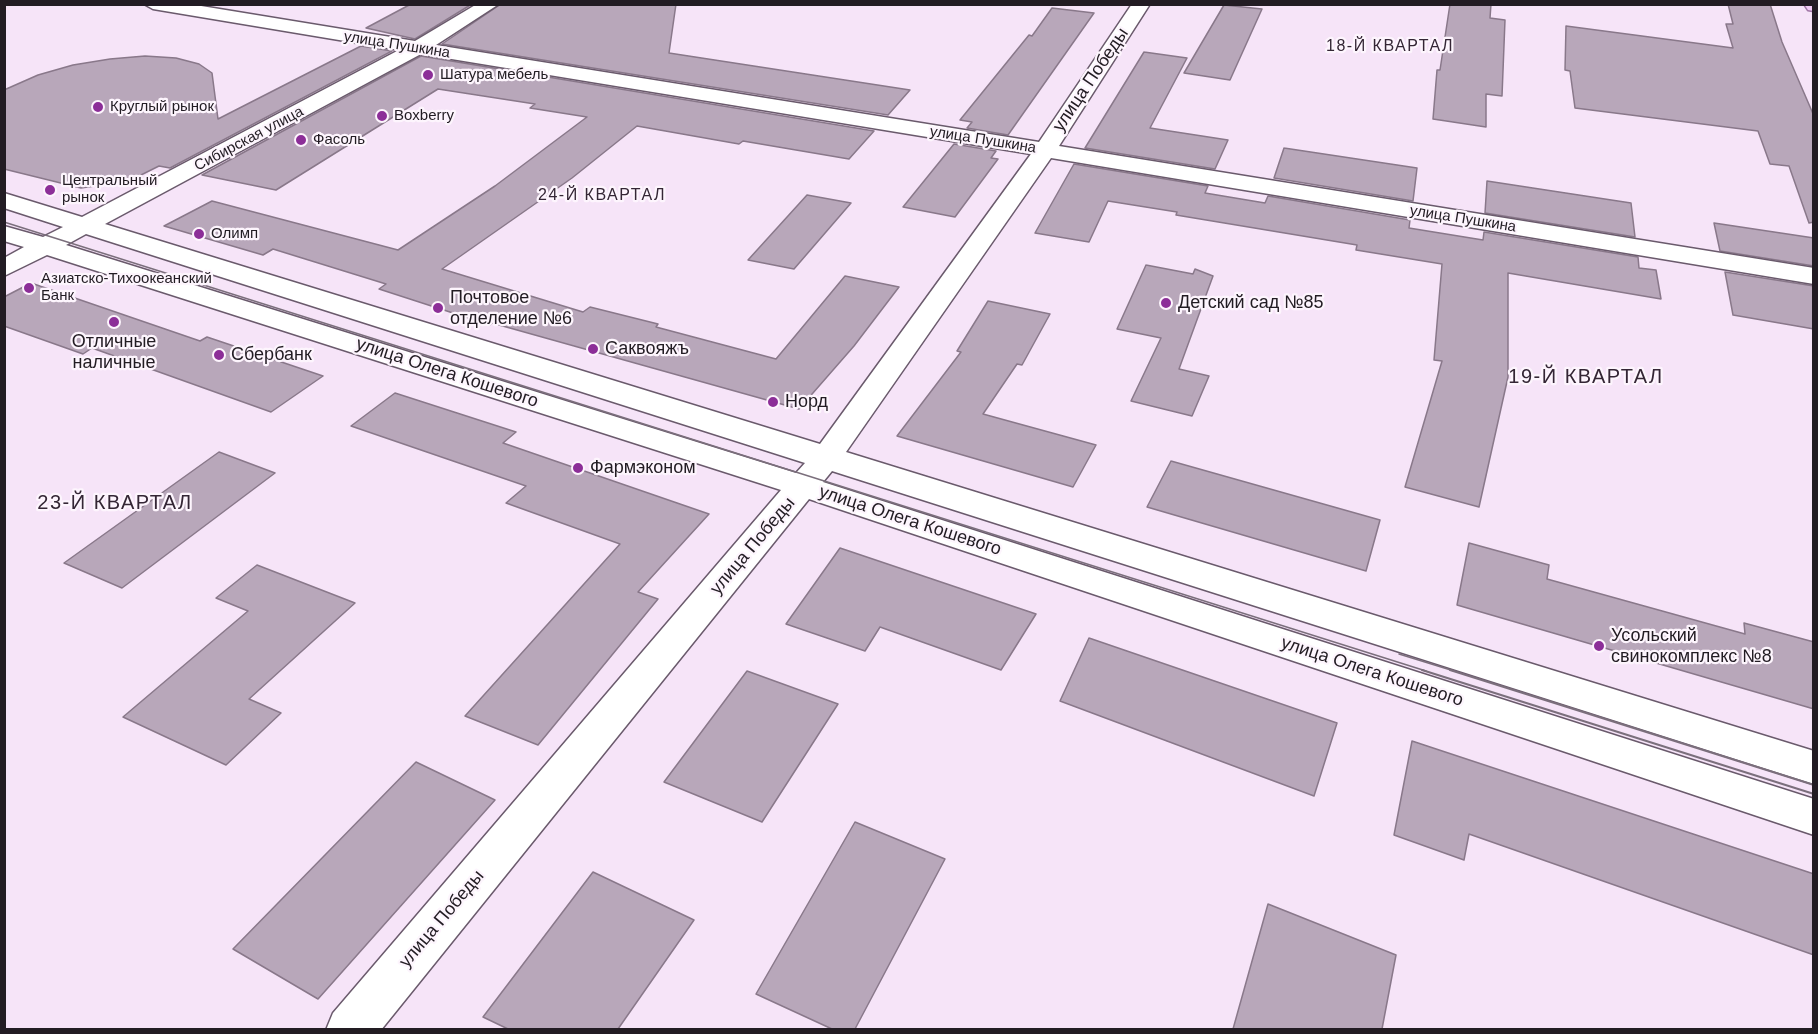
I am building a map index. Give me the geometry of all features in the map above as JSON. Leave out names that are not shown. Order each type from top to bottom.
[{"type":"street","name":"улица Пушкина","points":[[153,4],[1814,276]]},
{"type":"street","name":"Сибирская улица","points":[[4,268],[417,48],[490,4]]},
{"type":"street","name":"улица Победы","points":[[350,1029],[814,472],[1044,150],[1141,4]]},
{"type":"street","name":"улица Олега Кошевого","points":[[4,200],[87,225],[814,472],[1814,817]]},
{"type":"street","name":"улица Олега Кошевого","points":[[4,233],[1814,768]]},
{"type":"building","points":[[411,4],[472,4],[415,39],[366,28]]},
{"type":"building","points":[[501,4],[676,4],[669,53],[910,90],[888,115],[442,44]]},
{"type":"building","points":[[1450,4],[1491,4],[1490,18],[1505,20],[1502,96],[1486,94],[1486,127],[1433,119],[1437,70],[1440,70]]},
{"type":"building","points":[[1728,4],[1770,4],[1782,42],[1814,116],[1814,222],[1809,223],[1789,166],[1770,164],[1758,131],[1575,108],[1570,71],[1565,70],[1566,26],[1733,48],[1726,24],[1733,24]]},
{"type":"building","points":[[1224,5],[1262,9],[1230,80],[1184,73]]},
{"type":"building","points":[[1052,8],[1094,13],[1008,135],[967,128],[972,122],[960,120],[1029,35],[1032,36]]},
{"type":"building","points":[[361,46],[392,51],[170,168],[159,166],[129,181],[81,188],[4,169],[4,90],[38,75],[73,65],[110,59],[145,56],[176,58],[199,64],[212,73],[218,119]]},
{"type":"building","points":[[1144,52],[1187,58],[1150,128],[1228,140],[1215,169],[1085,148]]},
{"type":"building","points":[[421,56],[874,131],[849,159],[743,141],[739,144],[637,126],[572,178],[442,269],[583,312],[590,307],[658,324],[656,327],[776,359],[845,276],[899,287],[854,346],[799,409],[492,323],[490,325],[379,289],[386,284],[273,249],[263,255],[164,226],[212,201],[398,250],[495,186],[587,117],[530,108],[535,104],[438,89],[276,190],[202,175]]},
{"type":"building","points":[[954,144],[996,151],[991,158],[998,159],[955,217],[903,207]]},
{"type":"building","points":[[1284,148],[1417,168],[1413,201],[1274,178]]},
{"type":"building","points":[[1074,164],[1208,186],[1205,193],[1265,203],[1268,196],[1410,220],[1409,228],[1483,240],[1484,232],[1638,257],[1639,268],[1656,270],[1661,299],[1508,273],[1508,377],[1479,507],[1405,487],[1442,361],[1434,360],[1442,264],[1356,250],[1357,245],[1176,215],[1177,212],[1108,201],[1089,242],[1035,233]]},
{"type":"building","points":[[1487,181],[1631,203],[1635,237],[1485,213]]},
{"type":"building","points":[[807,195],[851,203],[794,269],[748,260]]},
{"type":"building","points":[[1714,223],[1814,238],[1814,266],[1720,251]]},
{"type":"building","points":[[1146,265],[1193,274],[1195,269],[1213,276],[1179,369],[1209,376],[1192,416],[1131,401],[1161,338],[1117,329]]},
{"type":"building","points":[[1725,272],[1814,286],[1814,329],[1733,315]]},
{"type":"building","points":[[31,283],[200,341],[207,337],[323,376],[271,412],[92,348],[83,354],[4,326],[4,297]]},
{"type":"building","points":[[988,301],[1050,314],[1022,365],[1017,364],[983,414],[1096,445],[1073,487],[897,436],[961,352],[957,351]]},
{"type":"building","points":[[395,393],[516,432],[503,443],[709,514],[638,592],[658,599],[538,745],[465,716],[620,544],[506,503],[526,486],[351,426]]},
{"type":"building","points":[[219,452],[275,473],[122,588],[64,563]]},
{"type":"building","points":[[1171,461],[1380,520],[1366,571],[1147,507]]},
{"type":"building","points":[[1469,543],[1549,565],[1547,579],[1745,634],[1744,623],[1814,642],[1814,709],[1457,605]]},
{"type":"building","points":[[840,548],[1036,614],[1001,670],[880,627],[865,651],[786,624]]},
{"type":"building","points":[[257,565],[355,603],[249,699],[281,713],[226,765],[123,717],[248,611],[216,598]]},
{"type":"building","points":[[1089,638],[1337,723],[1314,796],[1060,701]]},
{"type":"building","points":[[747,671],[838,704],[762,822],[664,782]]},
{"type":"building","points":[[1412,741],[1814,874],[1814,955],[1469,834],[1464,860],[1394,835]]},
{"type":"building","points":[[416,762],[495,800],[318,999],[233,949]]},
{"type":"building","points":[[855,822],[945,859],[855,1029],[832,1029],[756,994]]},
{"type":"building","points":[[593,872],[694,920],[618,1029],[508,1029],[483,1017]]},
{"type":"building","points":[[1268,904],[1396,955],[1382,1029],[1233,1029]]},
{"type":"tram line","points":[[4,222],[1426,671]]},
{"type":"tram line","points":[[1399,654],[1454,671]]},
{"type":"tram line","points":[[1422,670],[1814,794]]},
{"type":"tram line","points":[[1450,670],[1814,785]]},
{"type":"place","name":"Шатура мебель","points":[[428,75]]},
{"type":"place","name":"Круглый рынок","points":[[98,107]]},
{"type":"place","name":"Boxberry","points":[[382,116]]},
{"type":"place","name":"Фасоль","points":[[301,140]]},
{"type":"place","name":"Центральный рынок","points":[[50,190]]},
{"type":"place","name":"Олимп","points":[[199,234]]},
{"type":"place","name":"Азиатско-Тихоокеанский Банк","points":[[29,288]]},
{"type":"place","name":"Детский сад №85","points":[[1166,303]]},
{"type":"place","name":"Почтовое отделение №6","points":[[438,308]]},
{"type":"place","name":"Отличные наличные","points":[[114,322]]},
{"type":"place","name":"Саквояжъ","points":[[593,349]]},
{"type":"place","name":"Сбербанк","points":[[219,355]]},
{"type":"place","name":"Норд","points":[[773,402]]},
{"type":"place","name":"Фармэконом","points":[[578,468]]},
{"type":"place","name":"Усольский свинокомплекс №8","points":[[1599,646]]},
{"type":"district","name":"18-Й КВАРТАЛ","points":[[1390,47]]},
{"type":"district","name":"24-Й КВАРТАЛ","points":[[602,196]]},
{"type":"district","name":"19-Й КВАРТАЛ","points":[[1586,377]]},
{"type":"district","name":"23-Й КВАРТАЛ","points":[[115,503]]}]
